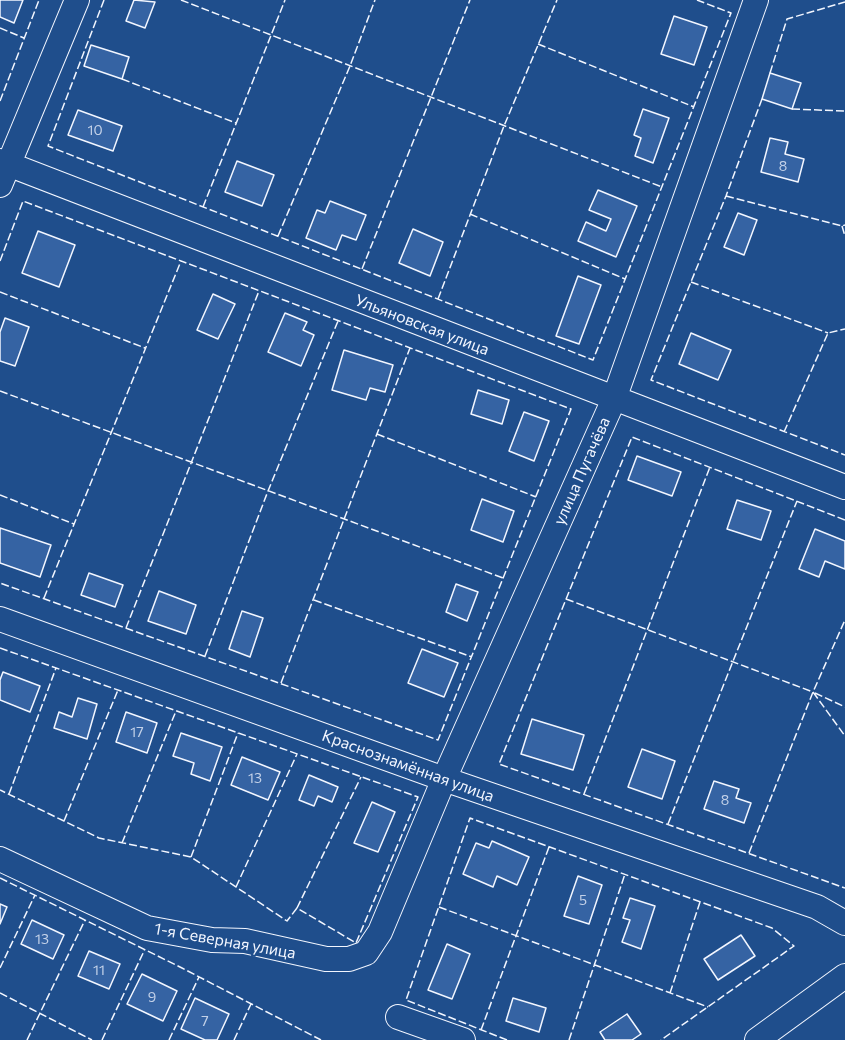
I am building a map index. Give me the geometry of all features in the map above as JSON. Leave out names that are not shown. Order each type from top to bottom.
[{"type":"street","points":[[3,170],[77,0]]},
{"type":"street","name":"улица Пугачёва","points":[[380,932],[444,779],[614,399],[756,0]]},
{"type":"street","name":"Ульяновская улица","points":[[3,170],[845,487]]},
{"type":"street","name":"Краснознамённая улица","points":[[0,619],[444,779],[817,908],[845,922]]},
{"type":"street","name":"1-я Северная улица","points":[[0,859],[147,928],[212,940],[245,941],[326,959],[349,959],[366,953],[380,932]]},
{"type":"street","points":[[757,1040],[845,976]]},
{"type":"street","points":[[398,1017],[463,1040]]},
{"type":"building","points":[[0,0],[23,0],[14,23],[0,17]]},
{"type":"building","points":[[134,0],[155,2],[145,28],[126,21]]},
{"type":"building","points":[[674,16],[707,27],[694,65],[661,54]]},
{"type":"building","points":[[91,45],[129,57],[122,79],[84,66]]},
{"type":"building","points":[[770,73],[801,83],[792,109],[762,99]]},
{"type":"building","points":[[643,109],[669,118],[653,163],[635,156],[641,138],[634,135]]},
{"type":"building","points":[[78,110],[122,126],[113,151],[68,135]]},
{"type":"building","points":[[770,138],[788,142],[785,154],[804,159],[798,182],[761,172]]},
{"type":"building","points":[[237,161],[274,175],[262,206],[225,192]]},
{"type":"building","points":[[598,190],[637,206],[616,257],[578,241],[586,222],[606,231],[611,219],[589,210]]},
{"type":"building","points":[[330,201],[366,215],[356,240],[342,235],[336,250],[306,238],[317,210],[325,213]]},
{"type":"building","points":[[738,213],[757,220],[744,255],[724,247]]},
{"type":"building","points":[[413,229],[443,242],[430,276],[399,263]]},
{"type":"building","points":[[38,231],[75,245],[59,287],[22,273]]},
{"type":"building","points":[[578,276],[601,285],[579,344],[556,336]]},
{"type":"building","points":[[213,294],[235,304],[218,339],[197,330]]},
{"type":"building","points":[[285,313],[307,322],[303,330],[314,335],[301,366],[268,352]]},
{"type":"building","points":[[5,318],[29,327],[15,366],[0,361],[0,332]]},
{"type":"building","points":[[691,333],[731,350],[718,380],[679,364]]},
{"type":"building","points":[[344,350],[393,365],[385,392],[370,388],[366,400],[332,390]]},
{"type":"building","points":[[478,390],[509,400],[502,424],[471,414]]},
{"type":"building","points":[[524,412],[549,421],[534,461],[509,451]]},
{"type":"building","points":[[637,456],[681,472],[672,496],[628,480]]},
{"type":"building","points":[[482,499],[514,511],[503,542],[471,530]]},
{"type":"building","points":[[737,500],[771,511],[761,540],[727,529]]},
{"type":"building","points":[[0,528],[51,545],[40,577],[0,563]]},
{"type":"building","points":[[815,529],[845,541],[845,569],[825,561],[819,577],[799,569]]},
{"type":"building","points":[[89,573],[123,585],[115,607],[81,595]]},
{"type":"building","points":[[456,584],[478,592],[467,621],[446,612]]},
{"type":"building","points":[[159,591],[196,605],[186,634],[148,621]]},
{"type":"building","points":[[242,611],[263,618],[250,657],[229,649]]},
{"type":"building","points":[[422,649],[458,663],[444,697],[408,683]]},
{"type":"building","points":[[3,672],[40,686],[30,712],[0,700],[0,680]]},
{"type":"building","points":[[78,698],[97,704],[87,739],[54,728],[59,712],[72,717]]},
{"type":"building","points":[[126,712],[157,723],[147,753],[116,742]]},
{"type":"building","points":[[532,719],[584,735],[573,770],[521,754]]},
{"type":"building","points":[[181,733],[222,747],[210,781],[191,774],[194,763],[173,756]]},
{"type":"building","points":[[642,749],[675,761],[662,799],[628,787]]},
{"type":"building","points":[[242,757],[280,772],[268,800],[231,785]]},
{"type":"building","points":[[309,775],[338,787],[332,802],[318,796],[314,806],[299,800]]},
{"type":"building","points":[[714,781],[739,789],[736,798],[751,803],[744,823],[704,809]]},
{"type":"building","points":[[372,802],[395,812],[378,852],[354,843]]},
{"type":"building","points":[[492,841],[529,857],[517,885],[497,876],[493,887],[463,874],[476,843],[489,848]]},
{"type":"building","points":[[578,876],[602,885],[589,924],[564,916]]},
{"type":"building","points":[[630,898],[655,906],[641,949],[622,942],[630,920],[623,918]]},
{"type":"building","points":[[0,904],[7,907],[0,924]]},
{"type":"building","points":[[32,920],[64,935],[53,959],[21,944]]},
{"type":"building","points":[[741,935],[755,956],[718,980],[704,959]]},
{"type":"building","points":[[447,944],[470,954],[452,999],[428,990]]},
{"type":"building","points":[[89,951],[120,964],[109,989],[78,976]]},
{"type":"building","points":[[142,974],[177,991],[163,1021],[127,1004]]},
{"type":"building","points":[[195,998],[229,1014],[217,1040],[205,1040],[181,1029]]},
{"type":"building","points":[[513,998],[546,1008],[539,1032],[506,1021]]},
{"type":"building","points":[[627,1014],[641,1034],[632,1040],[605,1040],[600,1032]]},
{"type":"fence","points":[[0,101],[39,0]]},
{"type":"fence","points":[[104,0],[48,146],[593,360],[731,13],[697,0]]},
{"type":"fence","points":[[181,0],[662,187]]},
{"type":"fence","points":[[203,207],[285,0]]},
{"type":"fence","points":[[278,236],[350,66],[375,0]]},
{"type":"fence","points":[[362,269],[470,0]]},
{"type":"fence","points":[[438,299],[504,126],[557,0]]},
{"type":"fence","points":[[770,73],[787,19],[845,2]]},
{"type":"fence","points":[[0,28],[24,38]]},
{"type":"fence","points":[[538,44],[694,107]]},
{"type":"fence","points":[[122,79],[236,123]]},
{"type":"fence","points":[[762,99],[726,196],[651,380],[845,455]]},
{"type":"fence","points":[[792,109],[845,111]]},
{"type":"fence","points":[[726,196],[845,225]]},
{"type":"fence","points":[[0,261],[23,201],[571,409],[438,740],[0,583]]},
{"type":"fence","points":[[470,214],[625,279]]},
{"type":"fence","points":[[842,226],[845,236]]},
{"type":"fence","points":[[44,598],[181,261]]},
{"type":"fence","points":[[691,282],[828,333]]},
{"type":"fence","points":[[126,628],[259,291]]},
{"type":"fence","points":[[0,292],[145,348]]},
{"type":"fence","points":[[205,656],[268,491],[338,321]]},
{"type":"fence","points":[[784,432],[828,333],[845,329]]},
{"type":"fence","points":[[281,683],[410,348]]},
{"type":"fence","points":[[0,391],[503,578]]},
{"type":"fence","points":[[377,434],[536,497]]},
{"type":"fence","points":[[845,520],[632,437],[499,764],[845,888]]},
{"type":"fence","points":[[584,794],[710,467]]},
{"type":"fence","points":[[0,495],[74,524]]},
{"type":"fence","points":[[668,824],[797,501]]},
{"type":"fence","points":[[566,599],[813,692],[845,736]]},
{"type":"fence","points":[[314,600],[472,657]]},
{"type":"fence","points":[[749,853],[813,692],[845,620]]},
{"type":"fence","points":[[0,648],[418,797],[356,943],[297,908],[287,921],[191,857],[99,838],[0,790]]},
{"type":"fence","points":[[9,794],[56,668]]},
{"type":"fence","points":[[64,821],[118,690]]},
{"type":"fence","points":[[815,693],[845,707]]},
{"type":"fence","points":[[122,843],[176,711]]},
{"type":"fence","points":[[191,857],[238,733]]},
{"type":"fence","points":[[236,887],[297,754]]},
{"type":"fence","points":[[297,908],[361,777]]},
{"type":"fence","points":[[507,1040],[406,1000],[470,818],[772,928],[794,946],[661,1040]]},
{"type":"fence","points":[[481,1030],[549,847]]},
{"type":"fence","points":[[569,1040],[625,874]]},
{"type":"fence","points":[[0,878],[321,1040]]},
{"type":"fence","points":[[0,968],[35,895]]},
{"type":"fence","points":[[670,993],[700,902]]},
{"type":"fence","points":[[439,907],[708,1007]]},
{"type":"fence","points":[[27,1040],[85,920]]},
{"type":"fence","points":[[102,1040],[145,949]]},
{"type":"fence","points":[[169,1040],[199,977]]},
{"type":"fence","points":[[0,993],[92,1040]]},
{"type":"fence","points":[[234,1040],[251,1004]]}]
